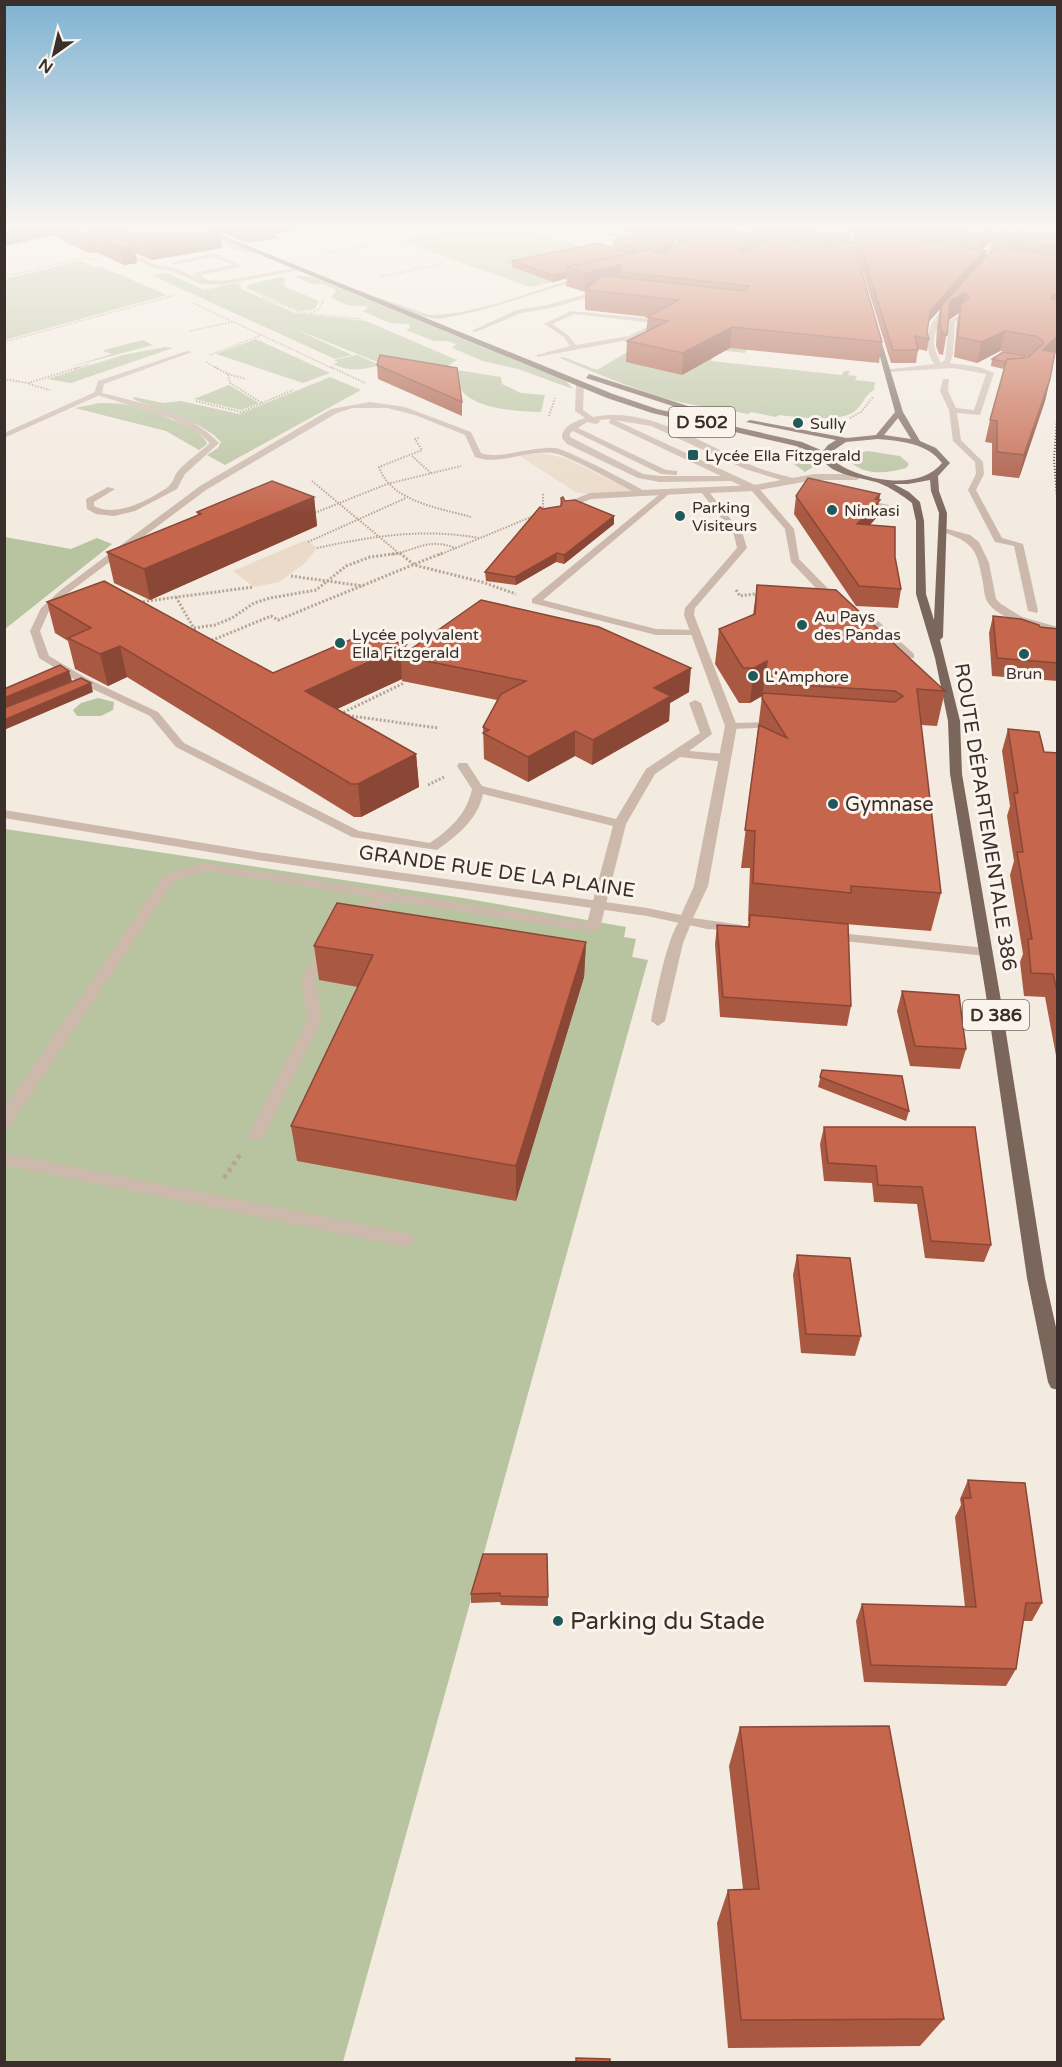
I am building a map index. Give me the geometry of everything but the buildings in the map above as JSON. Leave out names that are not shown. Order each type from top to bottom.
[{"type":"main road","name":"D 502","points":[[428,321],[655,411],[800,444],[825,454]]},
{"type":"main road","points":[[451,321],[457,324]]},
{"type":"main road","points":[[873,321],[899,412],[917,443]]},
{"type":"main road","points":[[465,327],[485,335]]},
{"type":"main road","points":[[528,352],[550,361]]},
{"type":"main road","name":"D 502","points":[[583,374],[660,401],[696,410]]},
{"type":"main road","points":[[878,437],[899,412]]},
{"type":"main road","name":"D 502","points":[[745,421],[847,440]]},
{"type":"main road","points":[[878,437],[917,443],[942,455],[946,463],[943,470],[934,476],[901,482],[857,477],[830,464],[825,454],[828,448],[847,440],[878,437]]},
{"type":"main road","name":"ROUTE DÉPARTEMENTALE 386","points":[[934,476],[935,491],[943,513],[938,649]]},
{"type":"main road","points":[[881,481],[906,494],[942,529]]},
{"type":"main road","name":"ROUTE DÉPARTEMENTALE 386","points":[[916,502],[920,521],[921,594],[938,649],[954,721],[956,774],[1036,1278],[1058,1382]]},
{"type":"street","points":[[474,331],[495,321]]},
{"type":"street","points":[[553,321],[547,324],[566,336],[574,347]]},
{"type":"street","points":[[539,356],[574,347],[631,338],[662,322],[657,321]]},
{"type":"street","points":[[935,321],[929,336],[933,357],[939,366]]},
{"type":"street","points":[[939,366],[946,363],[949,358],[949,333],[952,321]]},
{"type":"street","points":[[98,394],[101,383],[189,352]]},
{"type":"street","points":[[887,370],[939,366],[991,371],[977,412],[953,410]]},
{"type":"street","points":[[946,381],[944,391],[953,410],[957,441],[969,450],[982,468],[982,475],[972,490],[998,540],[1018,544],[1033,610]]},
{"type":"street","points":[[580,383],[579,411],[591,419],[692,466],[734,478]]},
{"type":"street","points":[[4,436],[98,394],[194,427],[215,442],[181,473],[174,487],[132,509],[114,513],[99,512],[90,507],[89,501],[111,489]]},
{"type":"street","points":[[463,766],[478,789],[477,802],[453,833],[432,847],[356,834],[180,745],[154,714],[84,681],[44,658],[34,631],[45,610],[65,591],[202,488],[334,411],[352,405],[369,402],[384,404],[468,434],[478,455],[488,459],[526,451],[556,450],[643,493]]},
{"type":"street","points":[[603,417],[754,488],[789,530],[794,560],[839,606],[872,621],[910,656]]},
{"type":"street","points":[[734,478],[653,474],[568,429],[591,419],[603,417],[623,417],[648,422],[744,465],[790,482],[794,488],[805,490]]},
{"type":"street","points":[[623,417],[718,462],[734,478]]},
{"type":"street","points":[[580,423],[678,469],[734,478]]},
{"type":"street","points":[[814,477],[830,464]]},
{"type":"street","points":[[568,505],[590,496],[754,488],[814,477],[857,477]]},
{"type":"street","points":[[658,1021],[676,943],[700,886],[731,726],[689,615],[690,608],[742,548],[738,535],[704,490]]},
{"type":"street","points":[[536,601],[666,492]]},
{"type":"street","points":[[848,499],[890,508]]},
{"type":"street","points":[[942,529],[967,537],[976,544],[984,563],[991,600],[997,606],[1018,619],[1058,630]]},
{"type":"street","points":[[65,591],[76,593]]},
{"type":"street","points":[[536,601],[656,632],[694,633]]},
{"type":"street","points":[[66,688],[84,681]]},
{"type":"street","points":[[4,1122],[169,878],[205,867],[593,928],[620,824],[650,772],[706,734],[695,703]]},
{"type":"street","points":[[731,726],[760,723],[795,726]]},
{"type":"street","points":[[679,753],[725,759]]},
{"type":"street","points":[[478,789],[620,824]]},
{"type":"street","name":"GRANDE RUE DE LA PLAINE","points":[[4,814],[268,858],[647,912],[685,921],[749,929]]},
{"type":"street","points":[[256,1136],[315,1019],[308,980],[342,917],[392,897]]},
{"type":"street","points":[[817,935],[986,952]]},
{"type":"street","points":[[4,1159],[406,1240]]},
{"type":"path","points":[[4,342],[79,321]]},
{"type":"path","points":[[232,321],[365,383]]},
{"type":"path","points":[[210,355],[262,335]]},
{"type":"path","points":[[228,374],[230,383],[262,403]]},
{"type":"path","points":[[28,383],[54,391]]},
{"type":"path","points":[[197,401],[241,412],[293,390]]},
{"type":"path","points":[[415,440],[422,450],[412,456],[380,467],[380,474],[387,484],[407,497],[471,517]]},
{"type":"path","points":[[412,456],[432,473]]},
{"type":"path","points":[[304,517],[387,484],[488,459]]},
{"type":"path","points":[[312,481],[414,565],[482,582],[536,601]]},
{"type":"path","points":[[203,644],[271,616],[278,620],[543,512],[543,494]]},
{"type":"path","points":[[308,542],[407,497]]},
{"type":"path","points":[[317,548],[379,535],[448,532],[480,538]]},
{"type":"path","points":[[194,628],[223,621],[254,603],[270,598],[316,590],[346,566],[370,557],[401,553],[430,542],[456,548]]},
{"type":"path","points":[[291,576],[363,586]]},
{"type":"path","points":[[134,602],[254,587]]},
{"type":"path","points":[[740,596],[769,592]]},
{"type":"path","points":[[176,597],[198,636]]},
{"type":"path","points":[[404,683],[338,714],[438,728]]},
{"type":"path","points":[[198,1199],[223,1180],[256,1136]]},
{"type":"green space","points":[[5,321],[72,321],[5,340]]},
{"type":"green space","points":[[253,321],[367,321],[457,360],[445,368],[501,377],[502,384],[521,393],[545,395],[541,412],[508,410],[484,405],[465,394],[458,386],[385,365],[290,327],[352,355],[335,359]]},
{"type":"green space","points":[[386,321],[421,321],[566,381],[573,389],[518,369],[483,361],[452,348],[456,344],[434,341],[406,330],[410,328],[409,324]]},
{"type":"green space","points":[[752,338],[745,353],[718,350],[711,361],[842,375],[844,371],[850,371],[848,375],[857,376],[855,380],[875,382],[874,390],[868,394],[858,409],[848,415],[830,418],[779,415],[776,417],[675,401],[631,387],[560,358],[563,357],[597,370],[634,348]]},
{"type":"green space","points":[[256,339],[330,373],[303,383],[216,354]]},
{"type":"green space","points":[[143,340],[153,345],[66,368],[112,354],[104,350]]},
{"type":"green space","points":[[165,347],[173,348],[71,383],[47,379],[123,355]]},
{"type":"green space","points":[[357,355],[380,365],[356,369],[333,364],[338,362],[334,360]]},
{"type":"green space","points":[[330,377],[361,390],[225,465],[207,455],[218,448],[221,442],[214,435],[198,425],[133,399],[134,397],[163,403],[181,401],[239,414]]},
{"type":"green space","points":[[229,385],[259,403],[241,410],[194,399]]},
{"type":"green space","points":[[99,403],[125,404],[160,414],[196,432],[204,438],[207,444],[199,450],[166,431],[75,408]]},
{"type":"green space","points":[[799,447],[816,458],[813,467],[805,472],[794,464],[797,457],[790,453]]},
{"type":"green space","points":[[868,451],[900,456],[909,464],[906,468],[876,472],[862,469],[848,460],[859,453]]},
{"type":"green space","points":[[5,537],[71,549],[97,538],[112,544],[5,629]]},
{"type":"green space","points":[[98,698],[114,702],[113,710],[101,716],[77,716],[73,710],[81,703]]},
{"type":"green space","points":[[5,829],[463,898],[626,927],[624,937],[636,939],[632,957],[648,960],[343,2062],[5,2062]]},
{"type":"shaded area","points":[[541,453],[565,458],[633,491],[589,495],[574,491],[518,455]]},
{"type":"shaded area","points":[[306,540],[317,548],[304,564],[279,582],[254,587],[233,571]]},
{"type":"railway","points":[[1058,406],[1054,459],[1058,511]]},
{"type":"place","name":"Sully","points":[[798,423]]},
{"type":"place","name":"Lycée Ella Fitzgerald","points":[[693,455]]},
{"type":"place","name":"Ninkasi","points":[[832,510]]},
{"type":"place","name":"Parking Visiteurs","points":[[680,516]]},
{"type":"place","name":"Au Pays des Pandas","points":[[802,625]]},
{"type":"place","name":"Lycée polyvalent Ella Fitzgerald","points":[[340,643]]},
{"type":"place","name":"Brun","points":[[1024,654]]},
{"type":"place","name":"L'Amphore","points":[[753,676]]},
{"type":"place","name":"Gymnase","points":[[833,804]]},
{"type":"place","name":"Parking du Stade","points":[[558,1621]]}]
